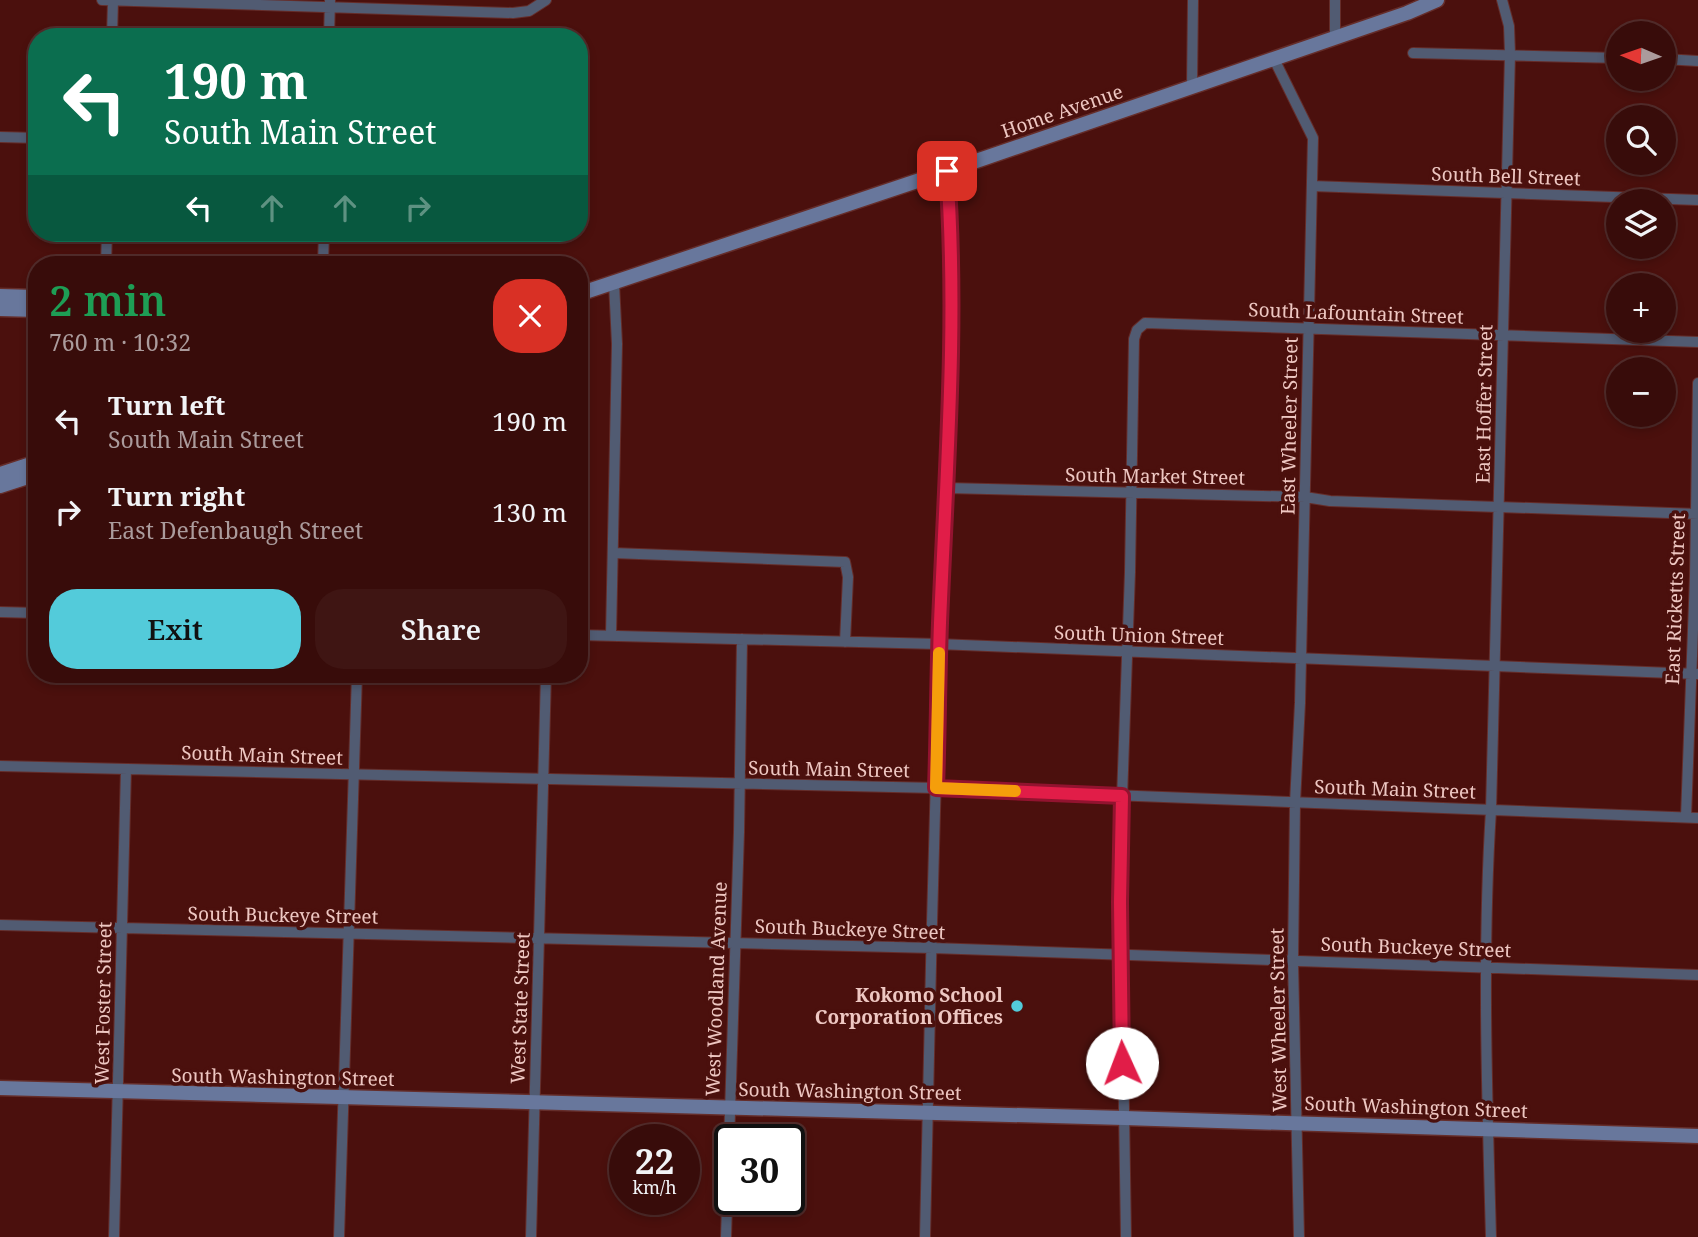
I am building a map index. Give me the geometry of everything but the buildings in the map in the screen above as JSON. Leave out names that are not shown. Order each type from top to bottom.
[{"type":"main road","name":"Home Avenue","points":[[588,291],[1335,38],[1437,0]]},
{"type":"main road","points":[[0,296],[28,297]]},
{"type":"main road","points":[[0,309],[28,310]]},
{"type":"main road","points":[[0,474],[28,465]]},
{"type":"main road","points":[[0,486],[28,477]]},
{"type":"main road","name":"South Washington Street","points":[[0,1088],[928,1112],[1698,1136]]},
{"type":"street","points":[[102,0],[330,3],[513,13],[529,11],[546,0]]},
{"type":"street","points":[[112,28],[113,0]]},
{"type":"street","points":[[1192,87],[1193,0]]},
{"type":"street","points":[[1335,0],[1335,38]]},
{"type":"street","name":"East Hoffer Street","points":[[1491,1237],[1485,967],[1510,54],[1509,26],[1502,0]]},
{"type":"street","points":[[329,28],[330,3]]},
{"type":"street","points":[[1413,53],[1606,58]]},
{"type":"street","name":"East Wheeler Street","points":[[1273,59],[1313,138],[1295,803]]},
{"type":"street","points":[[1676,60],[1698,61]]},
{"type":"street","points":[[0,137],[28,138]]},
{"type":"street","points":[[925,1237],[939,644],[951,395],[951,257],[947,171]]},
{"type":"street","name":"South Bell Street","points":[[1312,186],[1698,200]]},
{"type":"street","points":[[611,636],[617,344],[614,283]]},
{"type":"street","name":"South Lafountain Street","points":[[1131,492],[1134,339],[1140,326],[1145,323],[1698,342]]},
{"type":"street","name":"East Ricketts Street","points":[[1686,817],[1694,674],[1698,383]]},
{"type":"street","name":"South Market Street","points":[[947,488],[1305,497],[1330,502],[1697,514]]},
{"type":"street","points":[[1126,1237],[1120,955],[1131,492]]},
{"type":"street","points":[[613,553],[845,562],[848,578],[845,642]]},
{"type":"street","points":[[0,612],[28,612]]},
{"type":"street","name":"South Union Street","points":[[588,635],[939,644],[1694,674]]},
{"type":"street","name":"West Woodland Avenue","points":[[726,1237],[742,639]]},
{"type":"street","points":[[339,1237],[357,683]]},
{"type":"street","name":"West State Street","points":[[531,1237],[546,683]]},
{"type":"street","name":"South Main Street","points":[[0,765],[936,788],[1698,818]]},
{"type":"street","name":"West Foster Street","points":[[114,1237],[127,769]]},
{"type":"street","name":"West Wheeler Street","points":[[1295,803],[1293,961],[1299,1237]]},
{"type":"street","name":"South Buckeye Street","points":[[0,925],[933,948],[1698,975]]},
{"type":"slow traffic","points":[[939,653],[936,788],[1015,791]]},
{"type":"place","name":"Kokomo School Corporation Offices","points":[[1017,1006]]},
{"type":"route","points":[[947,171],[951,220],[951,395],[940,624],[936,788],[1122,796],[1122,1063]]}]
